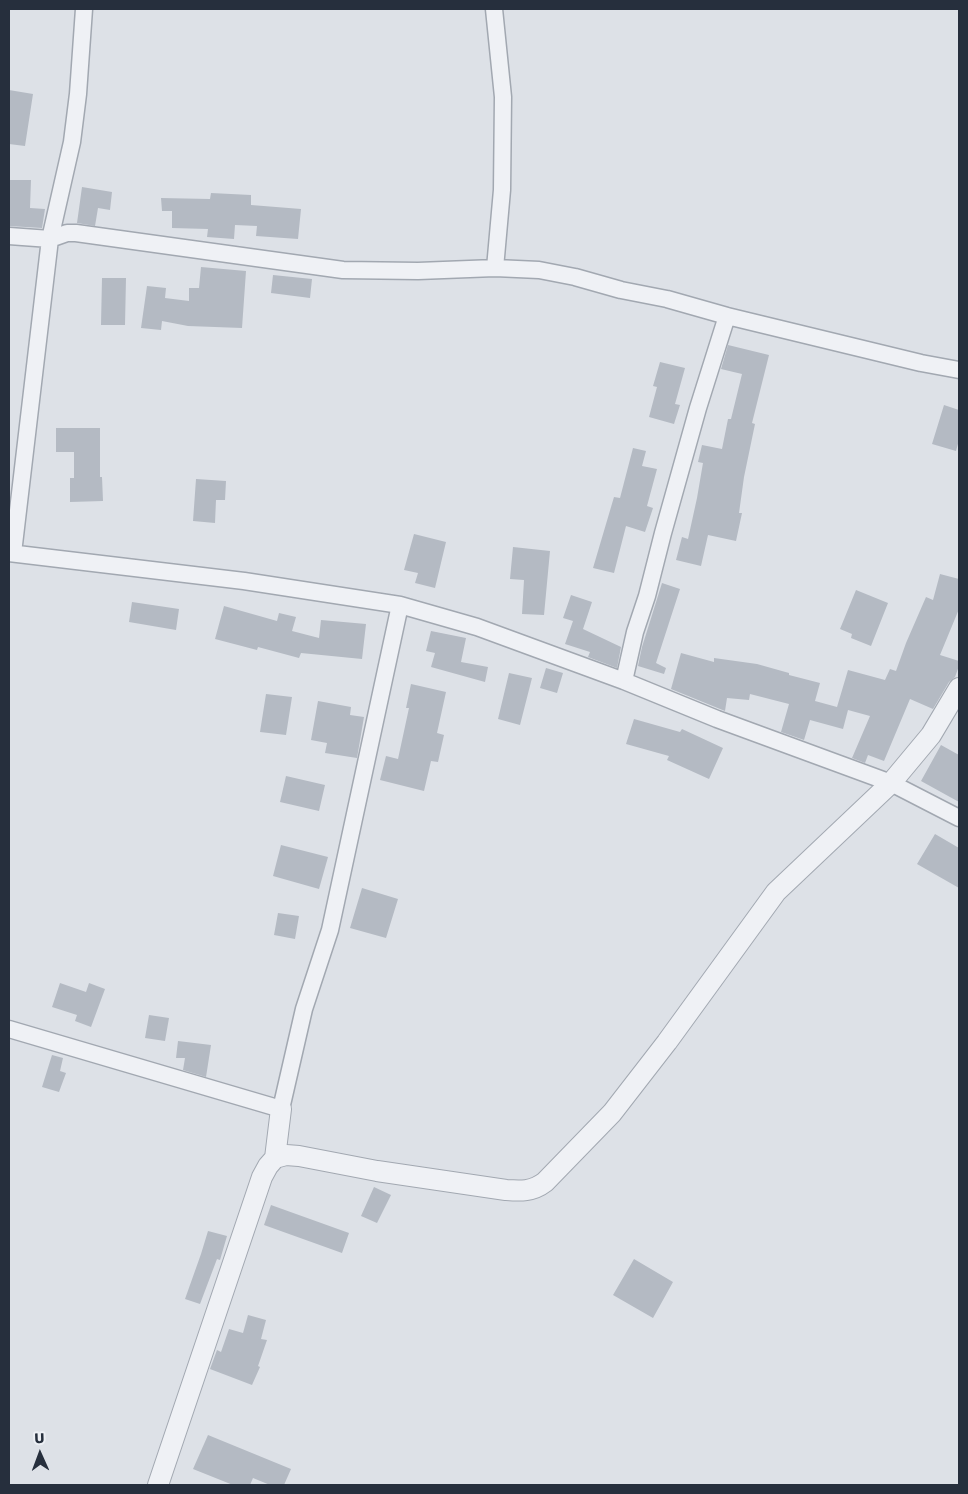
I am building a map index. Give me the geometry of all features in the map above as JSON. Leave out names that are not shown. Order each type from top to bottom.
[{"type":"street","points":[[84,9],[78,94],[72,142],[50,239],[11,553],[244,581],[400,605],[477,627],[624,681],[717,719],[891,783],[959,818]]},
{"type":"street","points":[[494,9],[502,97],[502,190],[495,268]]},
{"type":"street","points":[[9,236],[50,239],[67,233],[76,233],[343,270],[418,271],[495,268],[539,270],[667,299],[727,316],[921,363],[959,370]]},
{"type":"street","points":[[624,681],[698,408],[727,316]]},
{"type":"street","points":[[275,1158],[281,1109],[304,1009],[330,930],[344,857],[370,750],[400,605]]},
{"type":"street","points":[[158,1485],[262,1178],[268,1166],[275,1158],[286,1155],[300,1156],[506,1190],[522,1191],[538,1187],[612,1113],[690,1011],[776,892],[891,783],[931,735],[959,688]]},
{"type":"street","points":[[9,1029],[281,1109]]},
{"type":"building","points":[[9,90],[33,94],[25,146],[9,144]]},
{"type":"building","points":[[9,180],[31,180],[30,208],[45,209],[42,228],[9,226]]},
{"type":"building","points":[[82,187],[112,192],[110,210],[98,208],[95,226],[77,223]]},
{"type":"building","points":[[211,193],[251,195],[251,205],[301,209],[298,239],[256,236],[257,226],[235,225],[234,239],[207,237],[208,229],[172,228],[172,211],[162,211],[161,198],[210,199]]},
{"type":"building","points":[[201,267],[246,271],[242,328],[188,326],[162,321],[161,330],[141,328],[147,286],[166,288],[165,298],[189,301],[189,288],[199,288]]},
{"type":"building","points":[[273,275],[312,279],[310,298],[271,293]]},
{"type":"building","points":[[102,278],[126,278],[125,325],[101,325]]},
{"type":"building","points":[[728,345],[769,355],[752,423],[755,424],[744,477],[739,513],[742,513],[736,541],[708,535],[701,566],[676,560],[682,537],[688,539],[703,463],[698,462],[702,445],[722,449],[728,419],[731,419],[742,374],[721,369]]},
{"type":"building","points":[[660,362],[685,368],[675,404],[680,405],[674,424],[649,417],[657,387],[653,386]]},
{"type":"building","points":[[944,405],[959,410],[959,440],[956,451],[932,444]]},
{"type":"building","points":[[56,428],[100,428],[100,477],[102,477],[103,501],[70,502],[70,478],[74,478],[74,452],[56,452]]},
{"type":"building","points":[[633,448],[646,451],[642,466],[657,469],[647,506],[653,508],[645,532],[626,526],[614,573],[593,568],[614,497],[620,498]]},
{"type":"building","points":[[196,479],[226,481],[225,500],[216,500],[215,523],[193,521]]},
{"type":"building","points":[[414,534],[446,542],[435,588],[415,583],[418,573],[404,570]]},
{"type":"building","points":[[513,547],[550,551],[544,615],[522,614],[524,580],[510,579]]},
{"type":"building","points":[[940,574],[959,579],[959,609],[940,655],[959,661],[959,666],[955,677],[949,682],[933,709],[910,699],[884,761],[868,755],[865,763],[852,758],[870,716],[848,710],[843,729],[810,720],[804,740],[781,732],[789,704],[750,694],[749,700],[727,698],[725,711],[671,689],[681,653],[714,662],[714,658],[757,664],[820,683],[815,701],[837,707],[848,670],[885,680],[890,669],[896,671],[926,597],[933,600]]},
{"type":"building","points":[[662,583],[680,589],[656,663],[666,668],[664,674],[638,666]]},
{"type":"building","points":[[856,590],[888,603],[871,646],[851,638],[852,634],[840,629]]},
{"type":"building","points":[[571,595],[592,602],[583,629],[621,647],[617,668],[588,657],[590,652],[565,644],[573,621],[563,618]]},
{"type":"building","points":[[132,602],[179,609],[176,630],[129,622]]},
{"type":"building","points":[[224,606],[277,621],[279,613],[296,617],[292,631],[319,638],[321,620],[366,624],[362,659],[301,653],[299,658],[258,647],[257,650],[215,639]]},
{"type":"building","points":[[431,631],[466,638],[461,662],[488,667],[485,682],[431,667],[435,653],[426,651]]},
{"type":"building","points":[[546,668],[563,673],[557,693],[540,688]]},
{"type":"building","points":[[509,673],[532,678],[520,725],[498,719]]},
{"type":"building","points":[[411,684],[446,692],[437,733],[444,735],[438,762],[431,761],[424,791],[380,780],[386,756],[398,759],[409,708],[406,708]]},
{"type":"building","points":[[266,694],[292,697],[286,735],[260,732]]},
{"type":"building","points":[[318,701],[351,707],[350,715],[364,717],[357,758],[325,753],[327,743],[311,740]]},
{"type":"building","points":[[634,719],[680,732],[682,729],[723,748],[709,779],[667,760],[669,756],[626,744]]},
{"type":"building","points":[[941,745],[959,755],[959,802],[921,781]]},
{"type":"building","points":[[286,776],[325,785],[319,811],[280,802]]},
{"type":"building","points":[[935,834],[959,848],[959,888],[917,864]]},
{"type":"building","points":[[281,845],[328,857],[319,889],[273,876]]},
{"type":"building","points":[[362,888],[398,899],[386,938],[350,928]]},
{"type":"building","points":[[278,913],[299,916],[295,939],[274,935]]},
{"type":"building","points":[[60,983],[86,992],[89,983],[105,989],[91,1027],[75,1021],[77,1015],[52,1007]]},
{"type":"building","points":[[149,1015],[169,1018],[165,1041],[145,1038]]},
{"type":"building","points":[[178,1041],[211,1045],[206,1077],[183,1070],[185,1058],[176,1058]]},
{"type":"building","points":[[52,1055],[63,1058],[60,1071],[66,1073],[59,1092],[42,1087]]},
{"type":"building","points":[[374,1187],[391,1195],[377,1223],[361,1216]]},
{"type":"building","points":[[271,1205],[349,1233],[342,1253],[264,1225]]},
{"type":"building","points":[[208,1231],[227,1236],[220,1260],[217,1259],[200,1304],[185,1299]]},
{"type":"building","points":[[634,1259],[673,1282],[653,1318],[613,1295]]},
{"type":"building","points":[[248,1315],[266,1320],[261,1339],[267,1340],[258,1366],[260,1367],[252,1385],[210,1369],[217,1350],[221,1352],[229,1329],[243,1333]]},
{"type":"building","points":[[208,1435],[291,1469],[284,1485],[270,1485],[253,1478],[250,1485],[233,1485],[193,1469]]}]
